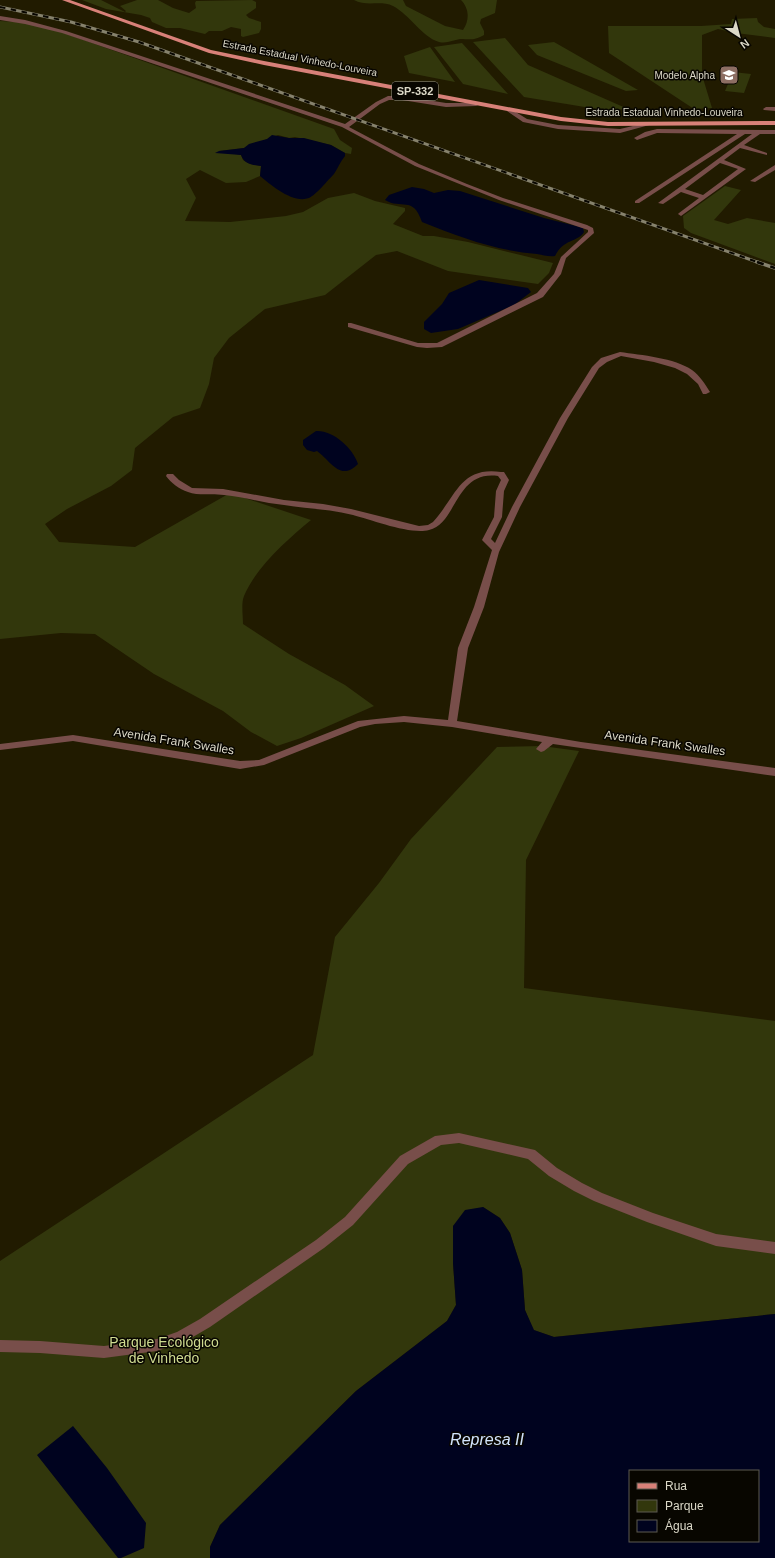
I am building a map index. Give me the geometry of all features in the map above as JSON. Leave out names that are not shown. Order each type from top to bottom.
[{"type":"main road","name":"Estrada Estadual Vinhedo-Louveira","points":[[65,0],[209,51],[509,110]]},
{"type":"main road","name":"Estrada Estadual Vinhedo-Louveira","points":[[650,124],[775,123]]},
{"type":"street","points":[[0,18],[26,22],[64,32],[309,116],[345,126],[367,139],[431,171],[501,199],[585,226],[592,230],[588,237],[568,252],[563,258],[557,274],[540,295],[439,345],[417,345],[352,325]]},
{"type":"street","points":[[345,126],[365,114],[384,99],[392,98],[446,105],[476,104]]},
{"type":"street","points":[[766,109],[775,109]]},
{"type":"street","points":[[509,110],[516,116],[525,120],[558,127],[620,131],[650,124]]},
{"type":"street","points":[[710,123],[720,131]]},
{"type":"street","points":[[637,138],[646,133],[657,131],[775,132]]},
{"type":"street","points":[[637,202],[745,131]]},
{"type":"street","points":[[662,203],[758,132]]},
{"type":"street","points":[[740,146],[765,154]]},
{"type":"street","points":[[681,214],[743,169],[720,161]]},
{"type":"street","points":[[753,182],[775,167]]},
{"type":"street","points":[[680,189],[704,197]]},
{"type":"street","points":[[452,724],[463,648],[478,607],[496,549],[516,507],[564,418],[596,367],[604,360],[612,356],[626,354],[678,366],[697,378],[706,392]]},
{"type":"street","points":[[170,476],[176,482],[190,490],[223,492],[284,503],[323,506],[417,529],[426,529],[435,525],[455,496],[468,481],[478,474],[491,472],[501,474],[504,480],[500,491],[498,517],[486,540],[496,549]]},
{"type":"street","name":"Avenida Frank Swalles","points":[[0,747],[73,738],[240,765],[266,761],[358,724],[375,720],[404,719],[452,724],[551,740],[775,772]]},
{"type":"street","points":[[541,749],[551,740]]},
{"type":"street","points":[[0,1346],[40,1347],[104,1352],[158,1345],[182,1337],[205,1323],[320,1244],[349,1222],[404,1160],[439,1140],[459,1138],[531,1154],[553,1172],[578,1187],[598,1197],[651,1218],[716,1240],[775,1248]]},
{"type":"green space","points":[[82,0],[101,0],[125,12],[126,11],[120,6],[137,0],[158,0],[173,8],[189,13],[196,8],[196,1],[252,0],[256,2],[256,8],[246,15],[249,18],[261,22],[261,29],[259,33],[243,37],[241,36],[241,29],[231,27],[222,31],[209,31],[205,34],[180,28],[166,28],[152,22],[150,18],[141,15],[106,9]]},
{"type":"green space","points":[[354,0],[403,0],[406,6],[445,26],[463,30],[467,22],[468,14],[464,3],[461,0],[497,0],[495,13],[481,19],[480,23],[484,31],[484,35],[474,39],[460,39],[445,43],[439,42],[427,36],[393,6],[388,4],[363,3]]},
{"type":"green space","points":[[757,18],[758,22],[764,27],[775,29],[775,38],[718,29],[702,35],[702,75],[712,108],[694,109],[609,53],[608,26],[701,26],[731,24],[732,19]]},
{"type":"green space","points":[[0,21],[32,23],[64,33],[334,129],[340,140],[352,148],[351,154],[345,153],[331,145],[278,135],[244,148],[219,151],[241,155],[243,160],[250,164],[261,166],[260,176],[246,182],[226,183],[200,170],[186,179],[196,198],[185,221],[230,222],[286,216],[303,212],[328,198],[354,193],[375,201],[405,208],[405,211],[393,224],[423,236],[434,236],[468,242],[553,263],[549,273],[538,284],[448,271],[397,251],[376,255],[325,295],[265,309],[229,338],[214,358],[209,384],[200,408],[173,417],[135,448],[132,470],[111,486],[67,509],[45,524],[59,542],[135,547],[230,493],[311,520],[282,545],[264,564],[249,585],[243,599],[243,624],[289,654],[345,685],[374,706],[301,738],[277,746],[251,732],[223,711],[154,674],[95,634],[61,633],[0,639]]},
{"type":"green space","points":[[505,38],[528,65],[628,109],[603,110],[524,97],[473,42]]},
{"type":"green space","points":[[554,42],[638,90],[626,91],[537,55],[528,45]]},
{"type":"green space","points":[[462,43],[508,94],[463,84],[434,47]]},
{"type":"green space","points":[[430,47],[455,82],[409,73],[404,56]]},
{"type":"green space","points":[[733,72],[751,74],[744,93],[725,91]]},
{"type":"green space","points":[[725,186],[741,190],[714,220],[728,224],[747,218],[775,223],[775,264],[691,233],[684,228],[683,216]]},
{"type":"green space","name":"Parque Ecológico de Vinhedo","points":[[542,746],[579,751],[526,860],[524,988],[775,1021],[775,1314],[554,1337],[533,1330],[525,1310],[522,1270],[510,1233],[500,1218],[483,1207],[453,1226],[453,1263],[456,1305],[447,1321],[356,1391],[220,1525],[210,1547],[210,1558],[0,1558],[0,1261],[313,1055],[335,937],[379,883],[411,839],[497,747]]},
{"type":"water","points":[[272,135],[289,138],[304,138],[331,145],[345,153],[345,156],[334,174],[318,191],[309,198],[303,199],[283,193],[260,176],[261,166],[246,162],[241,155],[215,153],[219,151],[244,148],[249,144],[267,139]]},
{"type":"water","points":[[412,187],[424,189],[434,193],[448,190],[460,191],[544,218],[580,227],[583,228],[584,232],[578,238],[562,246],[555,256],[493,247],[422,222],[415,209],[411,206],[391,203],[385,200],[389,195]]},
{"type":"water","points":[[479,280],[528,288],[531,292],[514,305],[458,329],[431,333],[424,329],[424,322],[442,304],[449,293]]},
{"type":"water","points":[[316,431],[329,433],[342,441],[352,452],[358,464],[352,469],[346,471],[341,470],[336,468],[317,451],[314,452],[307,450],[303,445],[303,440]]},
{"type":"water","name":"Represa II","points":[[483,1207],[500,1218],[510,1233],[522,1270],[525,1310],[534,1330],[554,1337],[775,1314],[775,1558],[210,1558],[210,1547],[220,1525],[356,1391],[447,1321],[456,1305],[453,1263],[453,1226],[465,1210]]},
{"type":"water","points":[[73,1426],[107,1468],[146,1523],[144,1548],[118,1558],[37,1455]]},
{"type":"railway","points":[[0,7],[71,22],[139,42],[760,263]]},
{"type":"railway","points":[[760,263],[775,268]]},
{"type":"place","name":"Modelo Alpha","points":[[729,75]]}]
